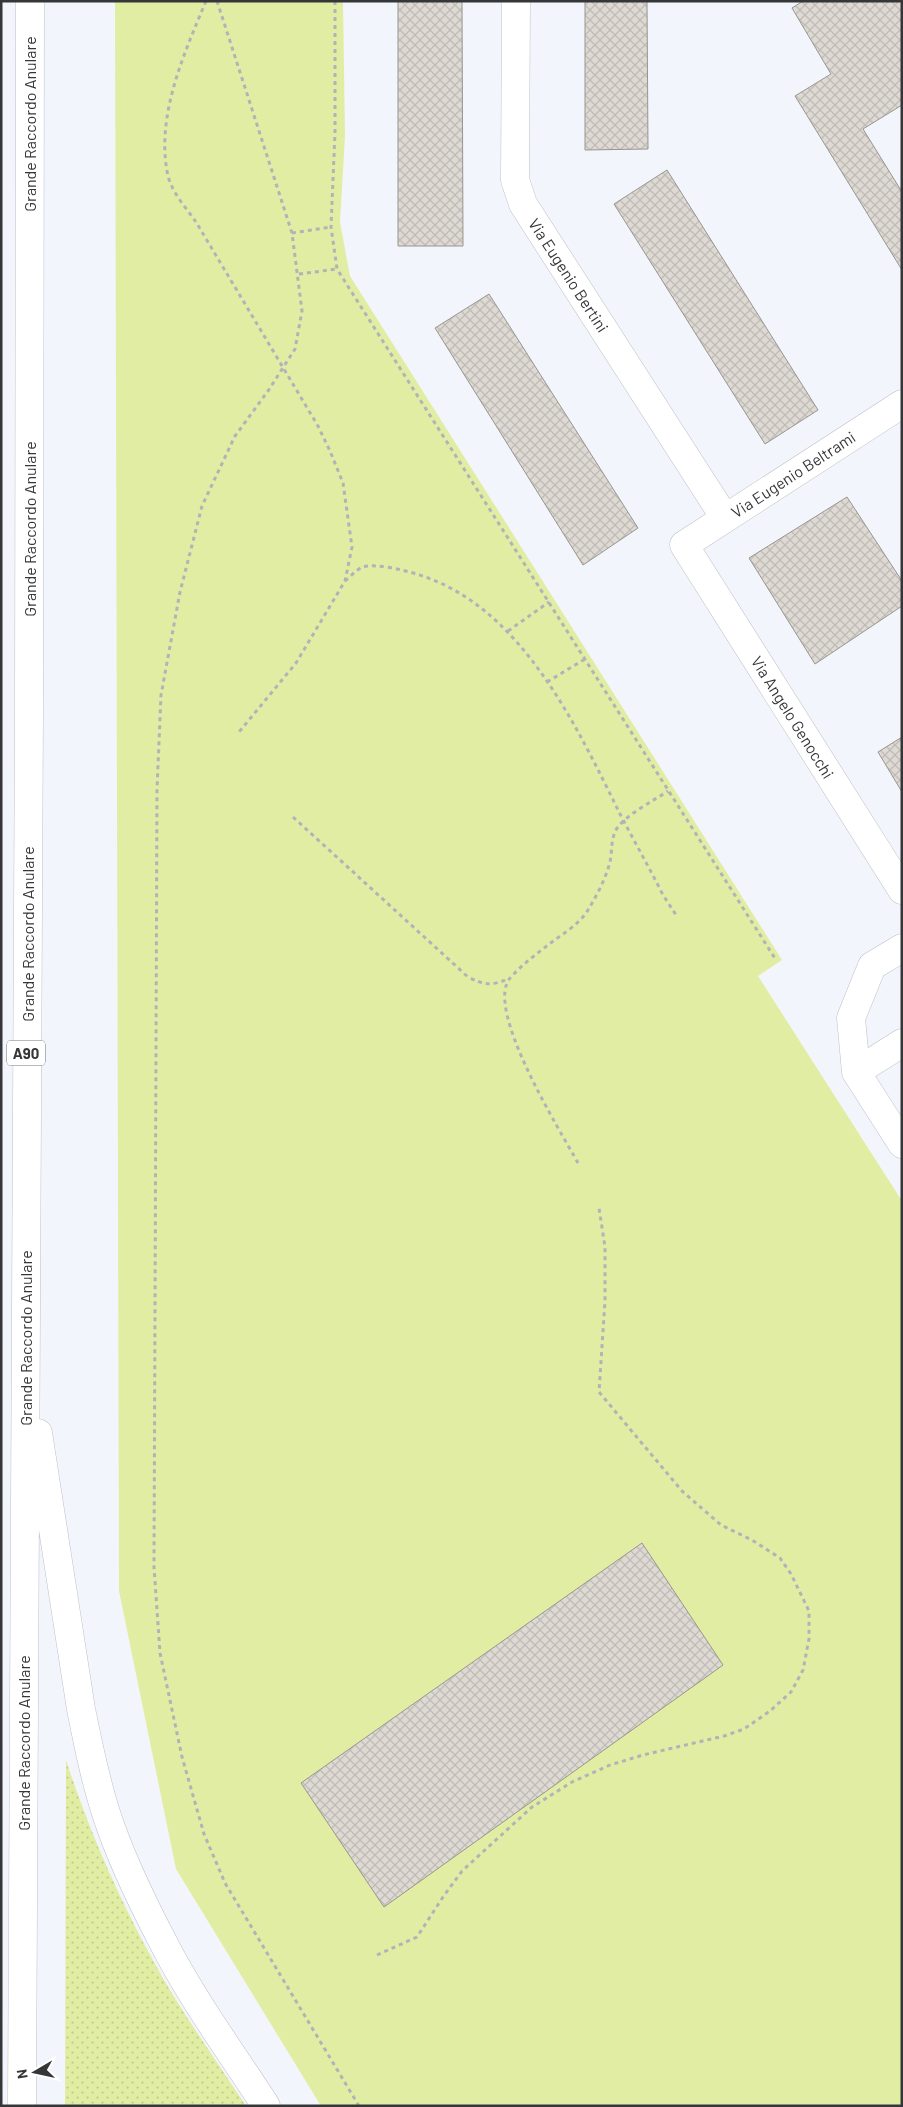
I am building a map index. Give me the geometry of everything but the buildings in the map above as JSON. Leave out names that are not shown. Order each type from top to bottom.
[{"type":"main road","name":"Grande Raccordo Anulare","points":[[22,2106],[30,1]]},
{"type":"main road","name":"Via Eugenio Bertini","points":[[516,1],[515,180],[523,204],[725,518]]},
{"type":"main road","name":"Via Eugenio Beltrami","points":[[684,545],[902,404]]},
{"type":"main road","name":"Via Angelo Genocchi","points":[[684,545],[902,890]]},
{"type":"main road","points":[[902,948],[872,966],[850,1018],[856,1072],[902,1144]]},
{"type":"main road","points":[[856,1072],[902,1043]]},
{"type":"main road","points":[[25,1350],[81,1709],[106,1813],[124,1861],[163,1943],[266,2106]]},
{"type":"path","points":[[206,1],[190,39],[169,108],[166,132],[169,177],[179,198],[196,222],[318,426],[343,483],[352,547],[345,581],[296,663],[239,732]]},
{"type":"path","points":[[218,1],[292,233],[299,274],[302,311],[295,349],[235,436],[202,506],[180,592],[161,695],[157,789],[154,1567],[160,1653],[182,1757],[204,1834],[225,1883],[359,2106]]},
{"type":"path","points":[[335,1],[335,132],[331,227],[337,270],[776,960]]},
{"type":"path","points":[[292,233],[331,227]]},
{"type":"path","points":[[299,274],[337,270]]},
{"type":"path","points":[[345,581],[364,567],[396,568],[430,578],[446,585],[479,607],[508,632],[547,682],[588,747],[624,821],[663,895],[676,915]]},
{"type":"path","points":[[508,632],[549,602]]},
{"type":"path","points":[[547,682],[585,659]]},
{"type":"path","points":[[293,817],[468,977],[483,984],[498,983],[509,979],[548,945],[570,929],[586,912],[600,888],[610,862],[615,831],[624,821],[668,791]]},
{"type":"path","points":[[509,979],[504,1000],[508,1024],[523,1061],[578,1163]]},
{"type":"path","points":[[377,1955],[417,1937],[462,1871],[532,1807],[572,1782],[610,1765],[724,1736],[744,1729],[770,1711],[791,1692],[803,1670],[809,1639],[809,1611],[791,1574],[780,1558],[752,1540],[721,1525],[682,1491],[599,1392],[605,1301],[605,1247],[599,1208]]},
{"type":"green space","points":[[115,1],[343,1],[345,136],[340,222],[350,276],[782,960],[758,976],[902,1201],[902,2106],[321,2106],[176,1869],[119,1591]]},
{"type":"green space","points":[[66,1760],[84,1812],[105,1863],[141,1938],[175,1999],[246,2106],[65,2106]]}]
